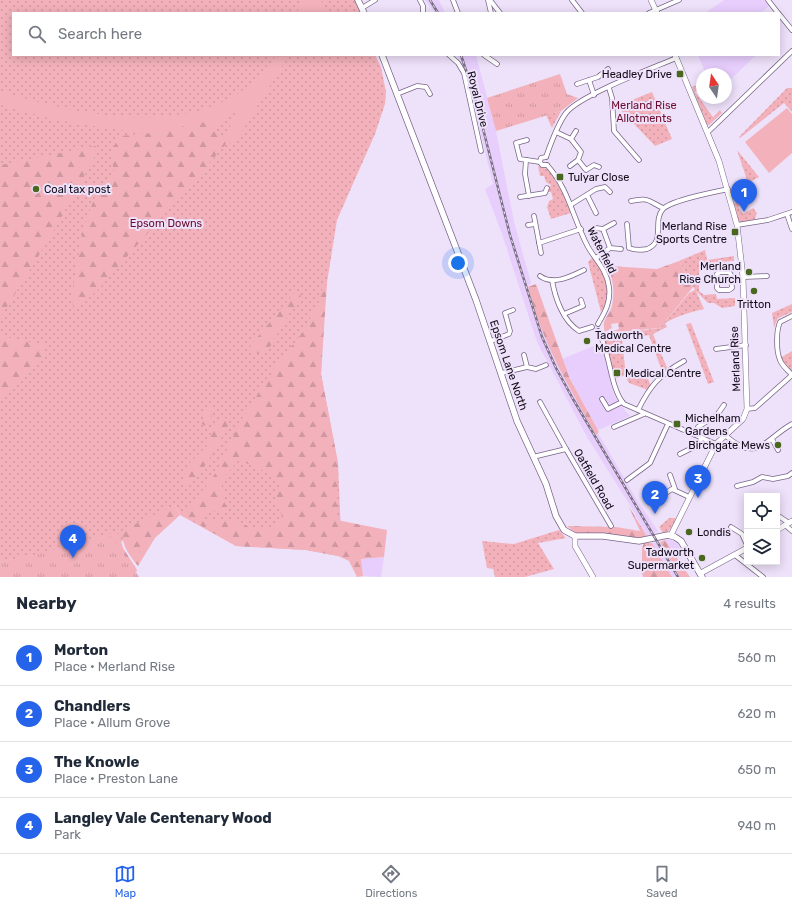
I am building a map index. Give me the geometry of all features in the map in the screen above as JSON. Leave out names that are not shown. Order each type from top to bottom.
[{"type":"main road","points":[[358,0],[363,11]]},
{"type":"main road","name":"Epsom Lane North","points":[[382,56],[491,341],[518,421],[546,484],[556,516],[564,530],[575,536]]},
{"type":"main road","points":[[575,536],[603,536],[639,541],[671,535],[681,541],[701,575]]},
{"type":"street","points":[[363,11],[375,0]]},
{"type":"street","points":[[420,0],[423,6],[423,12]]},
{"type":"street","points":[[453,0],[458,12]]},
{"type":"street","points":[[489,0],[491,12]]},
{"type":"street","points":[[489,0],[499,12]]},
{"type":"street","points":[[572,0],[581,12]]},
{"type":"street","points":[[651,0],[656,12],[679,0]]},
{"type":"street","points":[[768,0],[778,12]]},
{"type":"street","points":[[780,14],[792,30]]},
{"type":"street","points":[[708,132],[792,51]]},
{"type":"street","name":"Royal Drive","points":[[450,56],[458,63],[464,73],[481,152]]},
{"type":"street","points":[[485,56],[497,64]]},
{"type":"street","points":[[540,162],[541,158],[546,157],[566,112],[573,106],[676,57]]},
{"type":"street","name":"Merland Rise","points":[[676,57],[708,132],[728,189],[737,225],[743,278],[747,409]]},
{"type":"street","points":[[577,84],[598,77],[608,69]]},
{"type":"street","points":[[589,80],[594,95]]},
{"type":"street","points":[[397,94],[420,85],[426,87],[430,94]]},
{"type":"street","points":[[609,88],[612,98],[614,131],[639,160]]},
{"type":"street","points":[[571,139],[576,131]]},
{"type":"street","points":[[556,132],[571,139],[581,152],[578,160],[570,166]]},
{"type":"street","points":[[527,140],[516,144],[520,159],[535,160],[540,162],[542,165],[547,165],[549,162],[546,157]]},
{"type":"street","points":[[628,156],[633,152]]},
{"type":"street","points":[[526,160],[525,174],[529,196]]},
{"type":"street","points":[[578,160],[586,170],[594,165],[599,167]]},
{"type":"street","name":"Waterfield","points":[[547,165],[558,177],[572,204],[589,248],[605,271],[609,288],[607,309],[598,324]]},
{"type":"street","points":[[572,204],[605,186],[610,192]]},
{"type":"street","points":[[520,197],[545,193],[547,188]]},
{"type":"street","points":[[627,224],[629,248],[645,249],[654,246],[657,240],[659,218],[663,208],[679,201],[728,189]]},
{"type":"street","points":[[587,195],[596,213]]},
{"type":"street","points":[[631,201],[643,198],[649,199],[663,208]]},
{"type":"street","points":[[737,225],[792,212]]},
{"type":"street","points":[[787,214],[792,230]]},
{"type":"street","points":[[534,216],[541,252]]},
{"type":"street","points":[[596,228],[603,229],[614,222]]},
{"type":"street","points":[[528,225],[536,224]]},
{"type":"street","points":[[539,243],[581,229]]},
{"type":"street","points":[[603,229],[610,248]]},
{"type":"street","points":[[596,258],[610,248],[621,249]]},
{"type":"street","points":[[540,276],[552,280],[569,277],[584,270]]},
{"type":"street","points":[[720,272],[729,272],[732,280],[732,288],[729,290],[719,290],[717,288],[717,274],[720,272]]},
{"type":"street","points":[[732,280],[767,276]]},
{"type":"street","points":[[552,280],[554,290],[570,324],[579,331],[592,328],[594,324],[598,324],[600,327],[598,331]]},
{"type":"street","points":[[564,314],[583,306],[581,300]]},
{"type":"street","points":[[491,341],[508,334],[510,331],[505,313],[513,310]]},
{"type":"street","points":[[671,535],[716,444],[743,419],[747,409],[755,408],[792,375],[780,361],[778,331],[780,322],[792,316]]},
{"type":"street","points":[[592,328],[594,331],[598,331],[603,339],[622,402],[644,414],[716,444]]},
{"type":"street","points":[[716,349],[746,346]]},
{"type":"street","points":[[524,355],[528,367]]},
{"type":"street","points":[[638,410],[647,392],[656,380],[668,370],[684,361]]},
{"type":"street","points":[[502,373],[528,367],[536,369],[546,365]]},
{"type":"street","points":[[602,399],[608,408],[622,402]]},
{"type":"street","points":[[540,402],[566,449]]},
{"type":"street","points":[[695,435],[698,426],[717,415],[724,405]]},
{"type":"street","points":[[614,427],[644,414]]},
{"type":"street","points":[[627,480],[650,463],[668,424]]},
{"type":"street","points":[[725,435],[737,446],[744,448],[760,447],[792,424]]},
{"type":"street","points":[[680,454],[696,446],[702,438]]},
{"type":"street","points":[[772,439],[778,450]]},
{"type":"street","name":"Oatfield Road","points":[[533,457],[566,449],[611,526]]},
{"type":"street","points":[[738,486],[753,482],[762,477],[773,479],[788,476],[792,473]]},
{"type":"street","points":[[671,477],[674,489],[689,497]]},
{"type":"street","points":[[652,502],[674,489]]},
{"type":"street","points":[[780,517],[789,523],[792,531]]},
{"type":"street","points":[[779,529],[789,523]]},
{"type":"street","points":[[731,527],[742,534],[744,539]]},
{"type":"street","points":[[575,536],[576,546],[594,577]]},
{"type":"street","points":[[701,575],[736,555],[744,548]]},
{"type":"street","points":[[736,555],[763,577]]},
{"type":"shaded area","points":[[425,0],[439,0],[445,12],[434,12]]},
{"type":"shaded area","points":[[724,0],[764,0],[769,6],[762,12],[706,12]]},
{"type":"shaded area","points":[[457,56],[476,56],[496,131],[514,222],[531,283],[528,287],[532,304],[596,434],[598,433],[637,500],[658,531],[648,538],[631,507],[587,437],[537,342],[502,234],[485,189],[493,184],[471,94]]},
{"type":"shaded area","points":[[698,56],[755,56],[732,78],[732,68],[703,68]]},
{"type":"shaded area","points":[[601,343],[614,395],[630,416],[598,430],[570,379],[562,359]]},
{"type":"shaded area","points":[[669,539],[678,544],[682,550],[675,554],[665,540]]},
{"type":"shaded area","points":[[660,542],[680,577],[672,577],[652,543]]},
{"type":"shaded area","points":[[384,557],[381,577],[363,576],[361,559]]},
{"type":"green space","name":"Epsom Downs","points":[[0,0],[355,0],[361,12],[12,12],[12,56],[376,56],[381,67],[386,92],[385,104],[375,134],[337,220],[325,295],[321,374],[338,463],[341,535],[338,556],[306,550],[236,546],[180,515],[175,505],[118,544],[46,553],[0,562]]},
{"type":"green space","points":[[302,0],[322,0],[324,12],[297,12]]},
{"type":"green space","points":[[275,56],[288,56],[234,144],[228,142],[223,137],[240,111],[206,122],[144,134],[56,120],[0,105],[0,91],[71,110],[110,115],[148,117],[186,114],[221,103],[251,84]]},
{"type":"green space","points":[[560,74],[567,94],[578,98],[561,111],[496,131],[487,98]]},
{"type":"green space","points":[[696,85],[696,97],[692,87]]},
{"type":"green space","points":[[787,88],[792,88],[792,112],[784,103],[740,138],[739,137]]},
{"type":"green space","name":"Merland Rise Allotments","points":[[652,92],[672,139],[655,146],[617,106]]},
{"type":"green space","points":[[699,104],[704,104],[713,117],[720,110],[722,113],[709,125],[707,125]]},
{"type":"green space","points":[[787,108],[792,114],[792,153],[769,173],[745,142]]},
{"type":"green space","points":[[561,111],[552,128],[546,115]]},
{"type":"green space","points":[[223,117],[223,124],[211,130],[223,137],[226,144],[96,292],[79,307],[74,309],[71,299],[83,229],[97,191],[114,172],[113,154],[119,136],[144,134]]},
{"type":"green space","points":[[96,146],[99,149],[51,236],[0,318],[0,165]]},
{"type":"green space","points":[[737,150],[759,177],[748,183]]},
{"type":"green space","points":[[538,166],[553,171],[574,212],[551,219],[547,207],[549,201],[553,199],[551,192],[548,192],[551,185],[546,182],[544,176],[540,176]]},
{"type":"green space","points":[[740,201],[742,203],[738,207],[743,214],[753,208],[757,213],[753,223],[737,225],[732,204]]},
{"type":"green space","points":[[705,250],[707,260],[734,256],[734,261],[714,262],[714,267],[704,268],[699,272],[699,291],[704,295],[716,294],[717,299],[735,298],[735,306],[722,308],[714,303],[708,303],[696,291],[704,309],[684,314],[665,323],[667,327],[653,334],[668,370],[663,374],[649,335],[639,337],[639,331],[660,328],[689,293],[695,290],[679,261]]},
{"type":"green space","points":[[592,258],[601,269],[607,284],[607,298],[605,306],[601,312],[588,262]]},
{"type":"green space","points":[[679,261],[693,287],[660,328],[617,332],[613,331],[619,329],[618,323],[611,324],[612,328],[605,332],[604,324],[611,310],[613,296],[612,281],[608,266],[657,269]]},
{"type":"green space","points":[[324,283],[327,283],[321,374],[338,463],[337,520],[387,530],[384,557],[361,559],[363,576],[357,577],[349,561],[338,556],[306,550],[236,546],[181,514],[187,510],[215,474],[240,422],[276,366],[302,333],[318,304]],"holes":[[[239,460],[264,471],[281,483],[275,498],[282,516],[275,528],[249,527],[236,520],[204,519],[207,512],[223,512],[232,516],[223,500],[225,493],[221,481]]]},
{"type":"green space","points":[[536,284],[570,379],[599,432],[596,435],[557,363],[540,326],[528,287]]},
{"type":"green space","points":[[295,292],[300,292],[301,298],[287,317],[268,350],[252,355],[250,346]]},
{"type":"green space","points":[[792,304],[792,312],[778,318],[774,327],[772,313]]},
{"type":"green space","points":[[691,323],[714,382],[708,384],[686,324]]},
{"type":"green space","points":[[613,331],[621,332],[626,375],[614,379],[603,339]]},
{"type":"green space","points":[[0,336],[45,345],[43,357],[16,387],[0,400]]},
{"type":"green space","points":[[792,351],[792,370],[787,369],[782,364],[782,357]]},
{"type":"green space","points":[[646,374],[651,386],[648,390],[629,383],[626,378]]},
{"type":"green space","points":[[210,407],[213,408],[212,416],[205,426],[202,424],[205,411]]},
{"type":"green space","points":[[227,418],[229,424],[216,448],[206,465],[188,487],[183,480],[190,462],[206,447],[215,424]]},
{"type":"green space","points":[[175,505],[180,515],[155,538],[138,566],[124,545],[122,535],[123,530]]},
{"type":"green space","points":[[628,505],[648,538],[575,533],[567,526],[616,527],[640,531]]},
{"type":"green space","points":[[669,518],[676,518],[670,530],[663,533],[659,527]]},
{"type":"green space","points":[[559,530],[566,538],[538,543],[554,569],[525,577],[495,577],[493,569],[487,568],[482,541],[514,544]]},
{"type":"green space","points":[[114,532],[119,534],[123,548],[137,570],[136,573],[118,548],[0,566],[0,562],[46,553]]},
{"type":"green space","points":[[106,534],[112,537],[139,577],[0,577],[0,562],[39,554]]},
{"type":"green space","points":[[665,540],[690,577],[680,577],[660,542]]},
{"type":"green space","points":[[644,543],[652,543],[672,577],[643,577],[642,548]]},
{"type":"railway","points":[[430,0],[437,12]]},
{"type":"railway","points":[[461,56],[476,101],[510,235],[542,337],[556,368],[573,399],[678,577]]},
{"type":"place","name":"Headley Drive","points":[[680,74]]},
{"type":"place","name":"Tulyar Close","points":[[560,177]]},
{"type":"place","name":"Coal tax post","points":[[36,189]]},
{"type":"place","name":"Morton","points":[[744,212]]},
{"type":"place","name":"Merland Rise Sports Centre","points":[[735,232]]},
{"type":"place","name":"Merland Rise Church","points":[[749,272]]},
{"type":"place","name":"Tritton","points":[[754,291]]},
{"type":"place","name":"Tadworth Medical Centre","points":[[587,341]]},
{"type":"place","name":"Medical Centre","points":[[617,373]]},
{"type":"place","name":"Michelham Gardens","points":[[677,424]]},
{"type":"place","name":"Birchgate Mews","points":[[778,445]]},
{"type":"place","name":"The Knowle","points":[[698,498]]},
{"type":"place","name":"Chandlers","points":[[655,514]]},
{"type":"place","name":"Londis","points":[[689,532]]},
{"type":"place","name":"Langley Vale Centenary Wood","points":[[73,558]]},
{"type":"place","name":"Tadworth Supermarket","points":[[702,558]]}]
